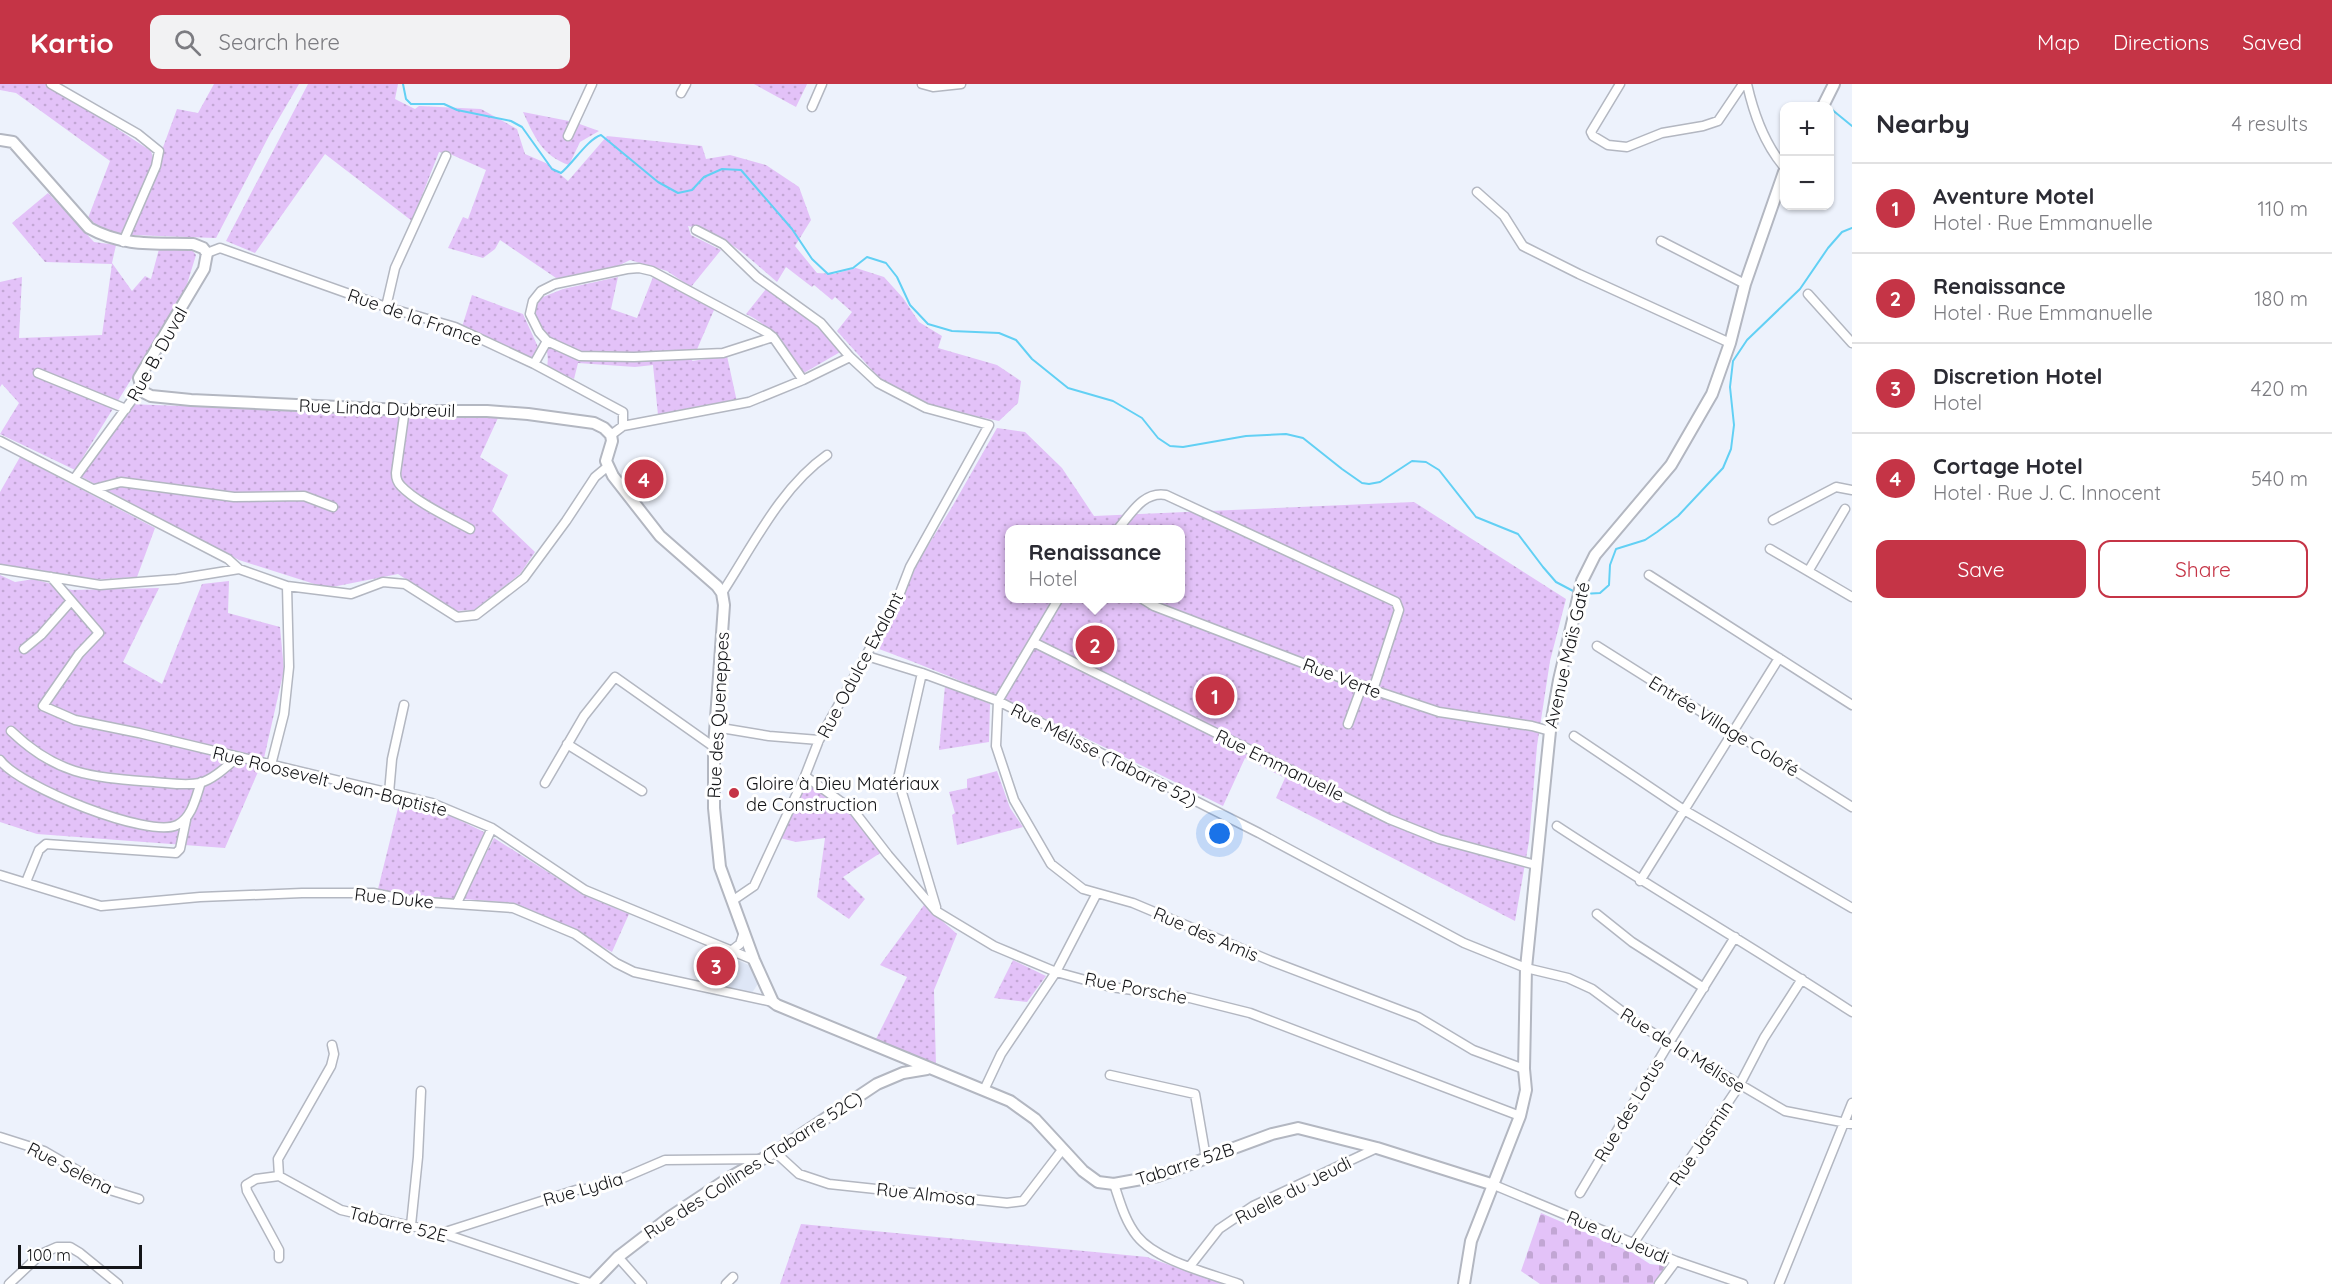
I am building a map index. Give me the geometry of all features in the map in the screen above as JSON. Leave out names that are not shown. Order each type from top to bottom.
[{"type":"street","points":[[568,136],[592,84]]},
{"type":"street","points":[[681,93],[686,84]]},
{"type":"street","points":[[812,107],[822,84]]},
{"type":"street","points":[[922,84],[933,87],[961,84]]},
{"type":"street","points":[[1620,84],[1592,128],[1593,136],[1608,145],[1627,147],[1662,132],[1703,126],[1718,121],[1745,84]]},
{"type":"street","points":[[1745,84],[1753,111],[1770,150],[1780,161]]},
{"type":"street","points":[[1825,102],[1834,84]]},
{"type":"street","points":[[57,85],[138,134],[159,151],[156,166],[123,242]]},
{"type":"street","points":[[0,140],[13,142],[90,228],[103,236],[123,242],[193,244],[203,248],[207,254]]},
{"type":"street","points":[[386,307],[396,268],[446,156]]},
{"type":"street","name":"Avenue Maïs Gaté","points":[[1464,1284],[1471,1241],[1520,1116],[1526,1090],[1524,1069],[1526,968],[1550,731],[1559,680],[1582,581],[1595,555],[1671,465],[1712,394],[1731,343],[1745,284],[1780,186]]},
{"type":"street","points":[[1477,192],[1504,216],[1523,246],[1731,343]]},
{"type":"street","points":[[696,230],[723,244],[757,277],[821,323],[850,357],[803,380],[741,405],[623,426],[611,435],[607,466],[660,536],[722,593],[785,496],[809,468],[827,456]]},
{"type":"street","points":[[1661,241],[1745,284]]},
{"type":"street","name":"Rue de la France","points":[[207,254],[220,248],[386,307],[455,327],[534,364],[623,412],[623,426]]},
{"type":"street","name":"Rue B. Duval","points":[[74,479],[140,389],[139,378],[194,289],[204,269],[207,254]]},
{"type":"street","points":[[773,337],[723,352],[634,357],[580,356],[547,341],[538,333],[530,314],[533,301],[541,291],[555,285],[639,268],[662,277],[773,337],[803,380]]},
{"type":"street","points":[[1808,294],[1852,343]]},
{"type":"street","points":[[534,364],[547,341]]},
{"type":"street","name":"Rue Odulce Exalant","points":[[732,901],[754,886],[805,776],[819,740],[867,656],[898,598],[910,567],[989,425],[926,408],[878,383],[850,357]]},
{"type":"street","points":[[38,372],[126,409]]},
{"type":"street","name":"Rue Linda Dubreuil","points":[[140,389],[151,396],[191,400],[528,414],[594,423],[611,435]]},
{"type":"street","points":[[405,409],[397,480],[401,486],[436,511],[470,529]]},
{"type":"street","points":[[0,441],[228,559],[239,569],[287,586],[351,594],[383,582],[405,584],[457,617],[476,615],[524,578],[595,477],[607,466]]},
{"type":"street","points":[[94,489],[121,482],[234,497],[304,496],[333,507]]},
{"type":"street","points":[[1773,520],[1836,488],[1852,490]]},
{"type":"street","points":[[1121,525],[1145,498],[1152,495],[1166,495],[1396,602],[1399,610],[1372,690]]},
{"type":"street","points":[[1809,570],[1845,509]]},
{"type":"street","points":[[1770,549],[1852,597]]},
{"type":"street","points":[[0,569],[100,585],[177,579],[239,569]]},
{"type":"street","points":[[1649,575],[1852,705]]},
{"type":"street","name":"Rue Roosevelt Jean-Baptiste","points":[[51,577],[99,633],[79,654],[43,706],[75,720],[432,803],[492,828],[585,890],[754,960]]},
{"type":"street","points":[[271,765],[284,714],[289,667],[287,586]]},
{"type":"street","name":"Rue des Queneppes","points":[[722,593],[724,605],[714,747],[714,808],[720,867],[754,960],[773,1002]]},
{"type":"street","points":[[24,650],[41,635],[71,601]]},
{"type":"street","points":[[998,702],[1056,603]]},
{"type":"street","name":"Rue Verte","points":[[1149,603],[1372,690],[1439,711],[1550,731]]},
{"type":"street","name":"Rue Emmanuelle","points":[[1033,642],[1389,819],[1439,839],[1536,865]]},
{"type":"street","name":"Entrée Village Colofé","points":[[1597,646],[1852,807]]},
{"type":"street","name":"Rue Mélisse (Tabarre 52)","points":[[867,656],[922,673],[998,702],[1259,832],[1464,944],[1526,968]]},
{"type":"street","points":[[1640,881],[1732,730],[1779,658]]},
{"type":"street","points":[[922,673],[897,779],[936,910]]},
{"type":"street","points":[[545,783],[584,716],[615,677],[714,747]]},
{"type":"street","points":[[1348,724],[1362,686]]},
{"type":"street","name":"Rue des Amis","points":[[998,702],[996,746],[1014,800],[1052,864],[1083,889],[1096,895],[1133,903],[1271,961],[1418,1017],[1473,1050],[1524,1069]]},
{"type":"street","points":[[389,793],[392,759],[404,705]]},
{"type":"street","points":[[715,727],[769,736],[819,740]]},
{"type":"street","points":[[11,731],[32,751],[68,770],[106,778],[182,784],[201,782],[216,774],[237,757]]},
{"type":"street","points":[[1574,736],[1684,810],[1852,908]]},
{"type":"street","points":[[567,744],[642,791]]},
{"type":"street","points":[[0,760],[16,775],[33,785],[135,825],[164,828],[174,827],[186,820]]},
{"type":"street","name":"Rue Porsche","points":[[805,776],[854,811],[888,855],[936,910],[994,946],[1056,972],[1111,987],[1190,998],[1250,1013],[1520,1116]]},
{"type":"street","points":[[27,882],[39,850],[46,844],[176,853],[180,849],[186,820],[201,782]]},
{"type":"street","points":[[1557,826],[1640,881],[1735,937],[1852,1012]]},
{"type":"street","points":[[457,903],[492,828]]},
{"type":"street","name":"Rue Duke","points":[[0,875],[101,906],[200,897],[373,893],[413,901],[513,908],[575,934],[616,963],[634,972],[773,1002]]},
{"type":"street","points":[[984,1090],[1001,1054],[1056,972],[1096,895]]},
{"type":"street","points":[[1597,914],[1632,942],[1704,988]]},
{"type":"street","points":[[731,951],[740,944],[744,932]]},
{"type":"street","name":"Rue des Lotus","points":[[1580,1192],[1735,937]]},
{"type":"street","name":"Rue de la Mélisse","points":[[1526,968],[1568,978],[1592,989],[1643,1027],[1739,1086],[1785,1111],[1848,1123]]},
{"type":"street","name":"Rue Jasmin","points":[[1633,1244],[1739,1086],[1764,1038],[1802,979]]},
{"type":"street","name":"Tabarre 52B","points":[[773,1002],[927,1069],[1010,1101],[1035,1119],[1062,1150],[1098,1182],[1114,1184],[1158,1176],[1272,1134],[1298,1128],[1377,1148],[1494,1185]]},
{"type":"street","points":[[279,1258],[279,1250],[247,1191],[246,1185],[256,1179],[279,1176],[278,1159],[331,1066],[334,1054],[332,1045]]},
{"type":"street","name":"Rue des Collines (Tabarre 52C)","points":[[592,1284],[618,1257],[670,1217],[775,1152],[877,1084],[903,1073],[927,1069]]},
{"type":"street","points":[[1110,1075],[1195,1094],[1206,1158]]},
{"type":"street","points":[[411,1226],[418,1157],[421,1091]]},
{"type":"street","points":[[1779,1284],[1848,1123],[1852,1103]]},
{"type":"street","name":"Rue Selena","points":[[0,1137],[44,1151],[113,1191],[139,1199]]},
{"type":"street","name":"Ruelle du Jeudi","points":[[1190,1266],[1219,1229],[1253,1206],[1377,1148]]},
{"type":"street","name":"Rue Almosa","points":[[775,1152],[799,1174],[829,1184],[1007,1203],[1023,1201],[1062,1150]]},
{"type":"street","name":"Rue Lydia","points":[[442,1233],[576,1190],[602,1187],[665,1160],[762,1159]]},
{"type":"street","name":"Tabarre 52E","points":[[279,1176],[341,1210],[442,1233],[592,1284]]},
{"type":"street","points":[[1114,1184],[1122,1210],[1137,1237],[1158,1254],[1239,1284]]},
{"type":"street","name":"Rue du Jeudi","points":[[1494,1185],[1633,1244],[1743,1284]]},
{"type":"street","points":[[9,1284],[41,1254],[57,1247],[70,1247],[80,1253],[118,1284]]},
{"type":"street","points":[[618,1257],[642,1284]]},
{"type":"street","points":[[1659,1284],[1676,1261]]},
{"type":"street","points":[[726,1284],[733,1277]]},
{"type":"shaded area","points":[[709,947],[753,967],[759,982],[752,993],[698,979]]},
{"type":"green space","points":[[0,84],[49,84],[151,151],[154,162],[121,233],[104,231],[88,218],[110,161],[16,93],[0,90]]},
{"type":"green space","points":[[214,84],[299,84],[271,132],[216,238],[131,235],[177,109],[198,113]]},
{"type":"green space","points":[[308,84],[398,84],[395,99],[415,109],[419,106],[481,109],[517,129],[525,154],[548,164],[568,181],[607,136],[702,146],[706,159],[730,155],[766,165],[799,187],[811,220],[795,246],[817,273],[834,274],[856,268],[884,277],[903,298],[919,322],[942,336],[938,348],[997,365],[1021,381],[1018,403],[999,421],[937,408],[881,380],[837,331],[852,312],[835,297],[832,300],[786,267],[777,282],[736,248],[701,229],[688,226],[691,235],[721,250],[691,287],[667,271],[630,260],[596,277],[559,280],[500,240],[495,249],[483,258],[448,248],[463,217],[468,219],[486,170],[450,154],[439,152],[412,221],[325,154],[255,253],[226,241]]},
{"type":"green space","points":[[754,84],[807,84],[796,107]]},
{"type":"green space","points":[[523,112],[574,122],[599,131],[580,142],[569,165],[545,151],[535,137]]},
{"type":"green space","points":[[48,193],[94,242],[116,245],[112,263],[132,291],[145,276],[151,279],[159,249],[192,250],[196,255],[184,294],[75,470],[0,434],[19,403],[2,384],[0,387],[0,282],[22,277],[19,338],[102,335],[112,264],[45,262],[12,223]]},
{"type":"green space","points":[[618,277],[611,309],[637,318],[653,277],[714,310],[692,361],[727,356],[737,402],[704,405],[658,415],[653,365],[635,367],[578,363],[574,379],[547,367],[546,346],[529,314],[533,301],[563,289]]},
{"type":"green space","points":[[766,289],[811,321],[842,351],[802,374],[772,332],[746,314]]},
{"type":"green space","points":[[472,295],[523,314],[538,347],[532,358],[462,327]]},
{"type":"green space","points":[[127,404],[498,418],[480,457],[508,475],[492,511],[535,552],[520,574],[474,610],[455,611],[398,574],[327,588],[239,560],[80,476]]},
{"type":"green space","points":[[997,428],[1025,432],[1062,468],[1094,516],[1414,502],[1566,599],[1550,661],[1537,746],[1529,841],[1515,921],[1276,798],[1285,778],[1245,758],[1223,806],[1010,703],[879,649],[919,560]]},
{"type":"green space","points":[[20,457],[155,528],[137,577],[87,580],[0,564],[0,492]]},
{"type":"green space","points":[[0,575],[15,582],[34,579],[72,590],[159,588],[123,662],[162,684],[202,584],[229,581],[228,613],[280,627],[284,670],[264,758],[225,848],[37,834],[0,822]]},
{"type":"green space","points":[[945,686],[990,704],[989,742],[939,750]]},
{"type":"green space","points":[[997,771],[1010,808],[1023,827],[957,845],[952,815],[955,813],[949,792],[967,788],[967,779]]},
{"type":"green space","points":[[808,781],[851,812],[882,852],[843,877],[865,899],[849,919],[817,897],[825,838],[796,842],[780,838]]},
{"type":"green space","points":[[399,804],[451,816],[486,833],[455,899],[397,895],[378,889]]},
{"type":"green space","points":[[494,838],[584,895],[629,914],[612,952],[514,903],[463,899]]},
{"type":"green space","points":[[924,905],[957,934],[934,990],[936,1065],[876,1039],[907,977],[880,965]]},
{"type":"green space","points":[[1013,960],[1046,976],[1027,1002],[994,998]]},
{"type":"green space","points":[[1541,1213],[1633,1253],[1650,1264],[1665,1266],[1655,1284],[1540,1284],[1521,1271]]},
{"type":"green space","points":[[801,1224],[1147,1257],[1223,1284],[780,1284]]},
{"type":"waterway","points":[[403,84],[406,99],[411,104],[444,104],[457,110],[511,121],[522,127],[552,169],[561,173],[591,141],[601,135],[658,182],[678,193],[692,190],[704,177],[722,169],[741,170],[792,229],[812,259],[828,274],[853,268],[867,257],[886,263],[897,277],[910,305],[928,324],[952,331],[999,333],[1016,340],[1032,359],[1068,388],[1113,401],[1142,418],[1158,438],[1170,446],[1183,447],[1246,436],[1286,434],[1303,438],[1362,483],[1369,484],[1380,482],[1412,461],[1426,462],[1439,470],[1476,517],[1518,534],[1556,582],[1575,592]]},
{"type":"waterway","points":[[1834,111],[1852,126]]},
{"type":"waterway","points":[[1583,594],[1600,593],[1609,585],[1610,565],[1616,549],[1645,540],[1657,532],[1678,516],[1723,468],[1731,449],[1734,425],[1730,387],[1733,361],[1747,340],[1800,289],[1842,232],[1852,228]]},
{"type":"place","name":"Cortage Hotel","points":[[644,479]]},
{"type":"place","name":"Renaissance","points":[[1095,645]]},
{"type":"place","name":"Aventure Motel","points":[[1215,696]]},
{"type":"place","name":"Gloire à Dieu Matériaux de Construction","points":[[734,793]]},
{"type":"place","name":"Discretion Hotel","points":[[716,966]]}]
